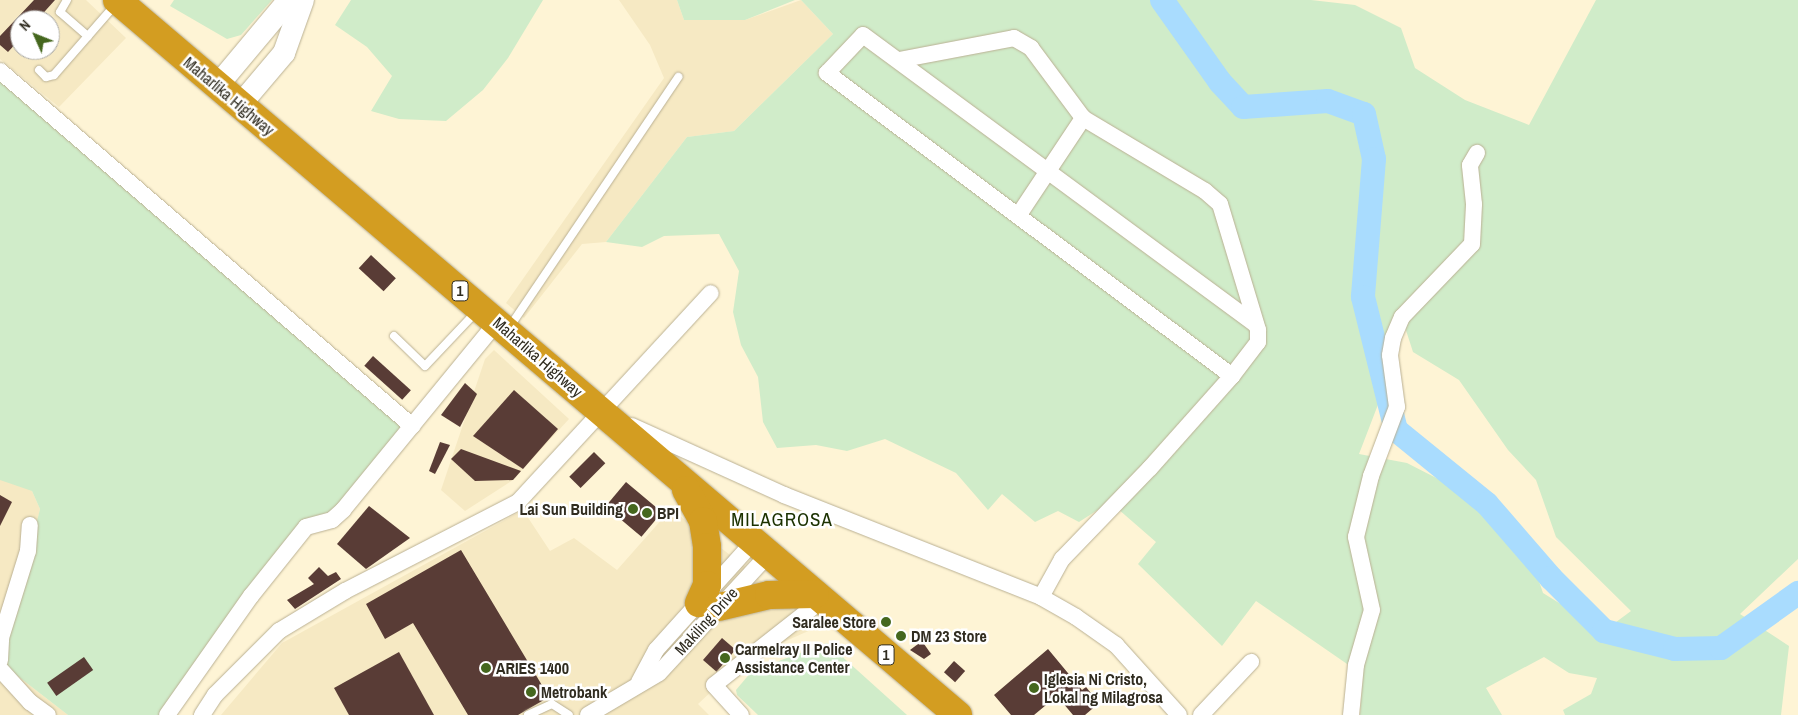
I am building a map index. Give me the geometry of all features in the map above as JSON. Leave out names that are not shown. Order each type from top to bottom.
[{"type":"highway","name":"Maharlika Highway","points":[[118,1],[958,715]]},
{"type":"highway","points":[[679,477],[703,521],[708,569],[709,605],[769,595],[819,597]]},
{"type":"main road","points":[[217,86],[289,0]]},
{"type":"main road","points":[[240,105],[284,53],[302,0]]},
{"type":"street","points":[[1232,376],[828,73],[863,35],[1256,325]]},
{"type":"street","points":[[899,60],[1014,38],[1039,58],[1083,118],[1205,191],[1220,204],[1256,325],[1258,342],[1232,376],[1143,476],[1062,559],[1041,597]]},
{"type":"street","points":[[0,71],[412,426]]},
{"type":"street","points":[[1018,216],[1083,118]]},
{"type":"street","points":[[1351,715],[1356,665],[1372,610],[1356,538],[1384,437],[1397,407],[1390,355],[1393,338],[1402,317],[1472,244],[1474,204],[1470,164],[1477,153]]},
{"type":"street","points":[[202,715],[215,696],[278,631],[345,591],[518,502],[710,293]]},
{"type":"street","points":[[167,715],[251,596],[306,527],[332,520],[344,510],[495,320]]},
{"type":"street","points":[[600,411],[694,457],[784,495],[1041,597],[1076,617],[1116,645],[1178,715]]},
{"type":"street","points":[[0,660],[1,638],[28,551],[30,525]]},
{"type":"street","name":"Makiling Drive","points":[[588,715],[639,682],[656,650],[709,605],[761,548]]},
{"type":"street","points":[[741,715],[714,685],[819,597]]},
{"type":"street","points":[[1201,715],[1251,662]]},
{"type":"street","points":[[0,669],[30,702],[48,715]]},
{"type":"lane","points":[[68,0],[60,12],[88,36]]},
{"type":"lane","points":[[39,70],[46,77],[54,75],[118,1]]},
{"type":"lane","points":[[394,336],[425,366],[495,320],[678,77]]},
{"type":"lane","points":[[528,715],[552,704],[569,715]]},
{"type":"shaded area","points":[[0,0],[86,0],[126,38],[59,107],[0,59]]},
{"type":"shaded area","points":[[619,0],[677,0],[684,20],[745,20],[801,0],[833,34],[734,131],[687,137],[606,242],[582,244],[524,318],[506,303],[664,78],[650,45]]},
{"type":"shaded area","points":[[494,350],[569,419],[513,480],[465,511],[441,490],[485,359]]},
{"type":"shaded area","points":[[0,457],[32,491],[40,509],[6,667],[68,715],[0,715]]},
{"type":"shaded area","points":[[671,509],[748,569],[813,629],[747,658],[698,704],[709,715],[221,715],[282,643],[523,510],[550,551],[574,538],[617,570]]},
{"type":"green space","points":[[174,0],[272,0],[241,35],[227,39],[170,6]]},
{"type":"green space","points":[[351,0],[543,0],[508,58],[483,90],[446,121],[399,119],[371,111],[392,76],[367,47],[335,25]]},
{"type":"green space","points":[[677,0],[795,0],[745,20],[684,20]]},
{"type":"green space","points":[[801,0],[1311,0],[1355,5],[1401,28],[1415,68],[1465,100],[1529,125],[1596,0],[1798,0],[1798,559],[1740,614],[1789,646],[1781,715],[1565,715],[1563,710],[1591,694],[1597,678],[1569,673],[1544,657],[1486,688],[1502,715],[1360,715],[1363,675],[1256,601],[1222,646],[1138,564],[1156,542],[1110,502],[1079,522],[1058,511],[1035,522],[1002,494],[988,510],[956,473],[885,439],[847,451],[816,445],[777,448],[763,422],[758,377],[741,345],[733,312],[739,271],[719,234],[664,236],[642,247],[606,242],[687,137],[734,131],[833,34]],"holes":[[[1402,318],[1413,352],[1459,380],[1508,450],[1536,480],[1556,537],[1631,611],[1604,631],[1543,593],[1529,552],[1487,504],[1407,463],[1359,454],[1384,389]]]},
{"type":"green space","points":[[0,77],[408,425],[345,509],[311,525],[169,715],[68,715],[6,667],[10,629],[40,509],[32,491],[0,480]]},
{"type":"green space","points":[[827,643],[907,715],[758,715],[737,695],[736,690],[752,671]]},
{"type":"building","points":[[34,0],[55,0],[46,10],[25,10]]},
{"type":"building","points":[[10,25],[10,50],[8,52],[0,45],[0,36]]},
{"type":"building","points":[[371,255],[396,278],[384,291],[359,268]]},
{"type":"building","points":[[373,356],[411,390],[402,400],[364,366]]},
{"type":"building","points":[[465,383],[477,394],[460,427],[441,415]]},
{"type":"building","points":[[514,390],[558,429],[523,469],[473,436]]},
{"type":"building","points":[[440,442],[450,445],[435,474],[429,471]]},
{"type":"building","points":[[461,449],[521,471],[513,480],[475,481],[451,459]]},
{"type":"building","points":[[594,452],[605,463],[581,488],[569,477]]},
{"type":"building","name":"Lai Sun Building","points":[[626,482],[662,512],[641,537],[605,507]]},
{"type":"building","points":[[0,495],[12,502],[0,526]]},
{"type":"building","points":[[369,506],[410,538],[366,569],[337,544]]},
{"type":"building","points":[[461,550],[549,697],[518,715],[468,715],[413,623],[385,639],[366,604]]},
{"type":"building","points":[[319,567],[328,576],[336,572],[341,579],[295,609],[287,600],[314,584],[308,578]]},
{"type":"building","points":[[722,638],[736,650],[717,672],[703,660]]},
{"type":"building","points":[[922,641],[931,654],[924,659],[910,650]]},
{"type":"building","name":"Iglesia Ni Cristo, Lokal ng Milagrosa","points":[[1048,649],[1082,690],[1086,687],[1099,703],[1085,715],[1073,715],[1057,696],[1034,715],[1011,715],[994,695]]},
{"type":"building","points":[[399,652],[434,715],[349,715],[334,688]]},
{"type":"building","points":[[84,657],[93,670],[56,696],[47,683]]},
{"type":"building","points":[[954,661],[965,671],[955,682],[944,672]]},
{"type":"waterway","points":[[1162,0],[1220,82],[1243,107],[1328,101],[1364,114],[1374,159],[1363,297],[1396,430],[1487,504],[1551,578],[1604,631],[1675,649],[1721,648],[1798,593]]},
{"type":"place","name":"Lai Sun Building","points":[[633,509]]},
{"type":"place","name":"BPI","points":[[647,513]]},
{"type":"place","name":"Saralee Store","points":[[886,622]]},
{"type":"place","name":"DM 23 Store","points":[[901,636]]},
{"type":"place","name":"Carmelray II Police Assistance Center","points":[[725,658]]},
{"type":"place","name":"ARIES 1400","points":[[486,668]]},
{"type":"place","name":"Iglesia Ni Cristo, Lokal ng Milagrosa","points":[[1034,688]]},
{"type":"place","name":"Metrobank","points":[[531,692]]},
{"type":"district","name":"MILAGROSA","points":[[782,520]]}]
